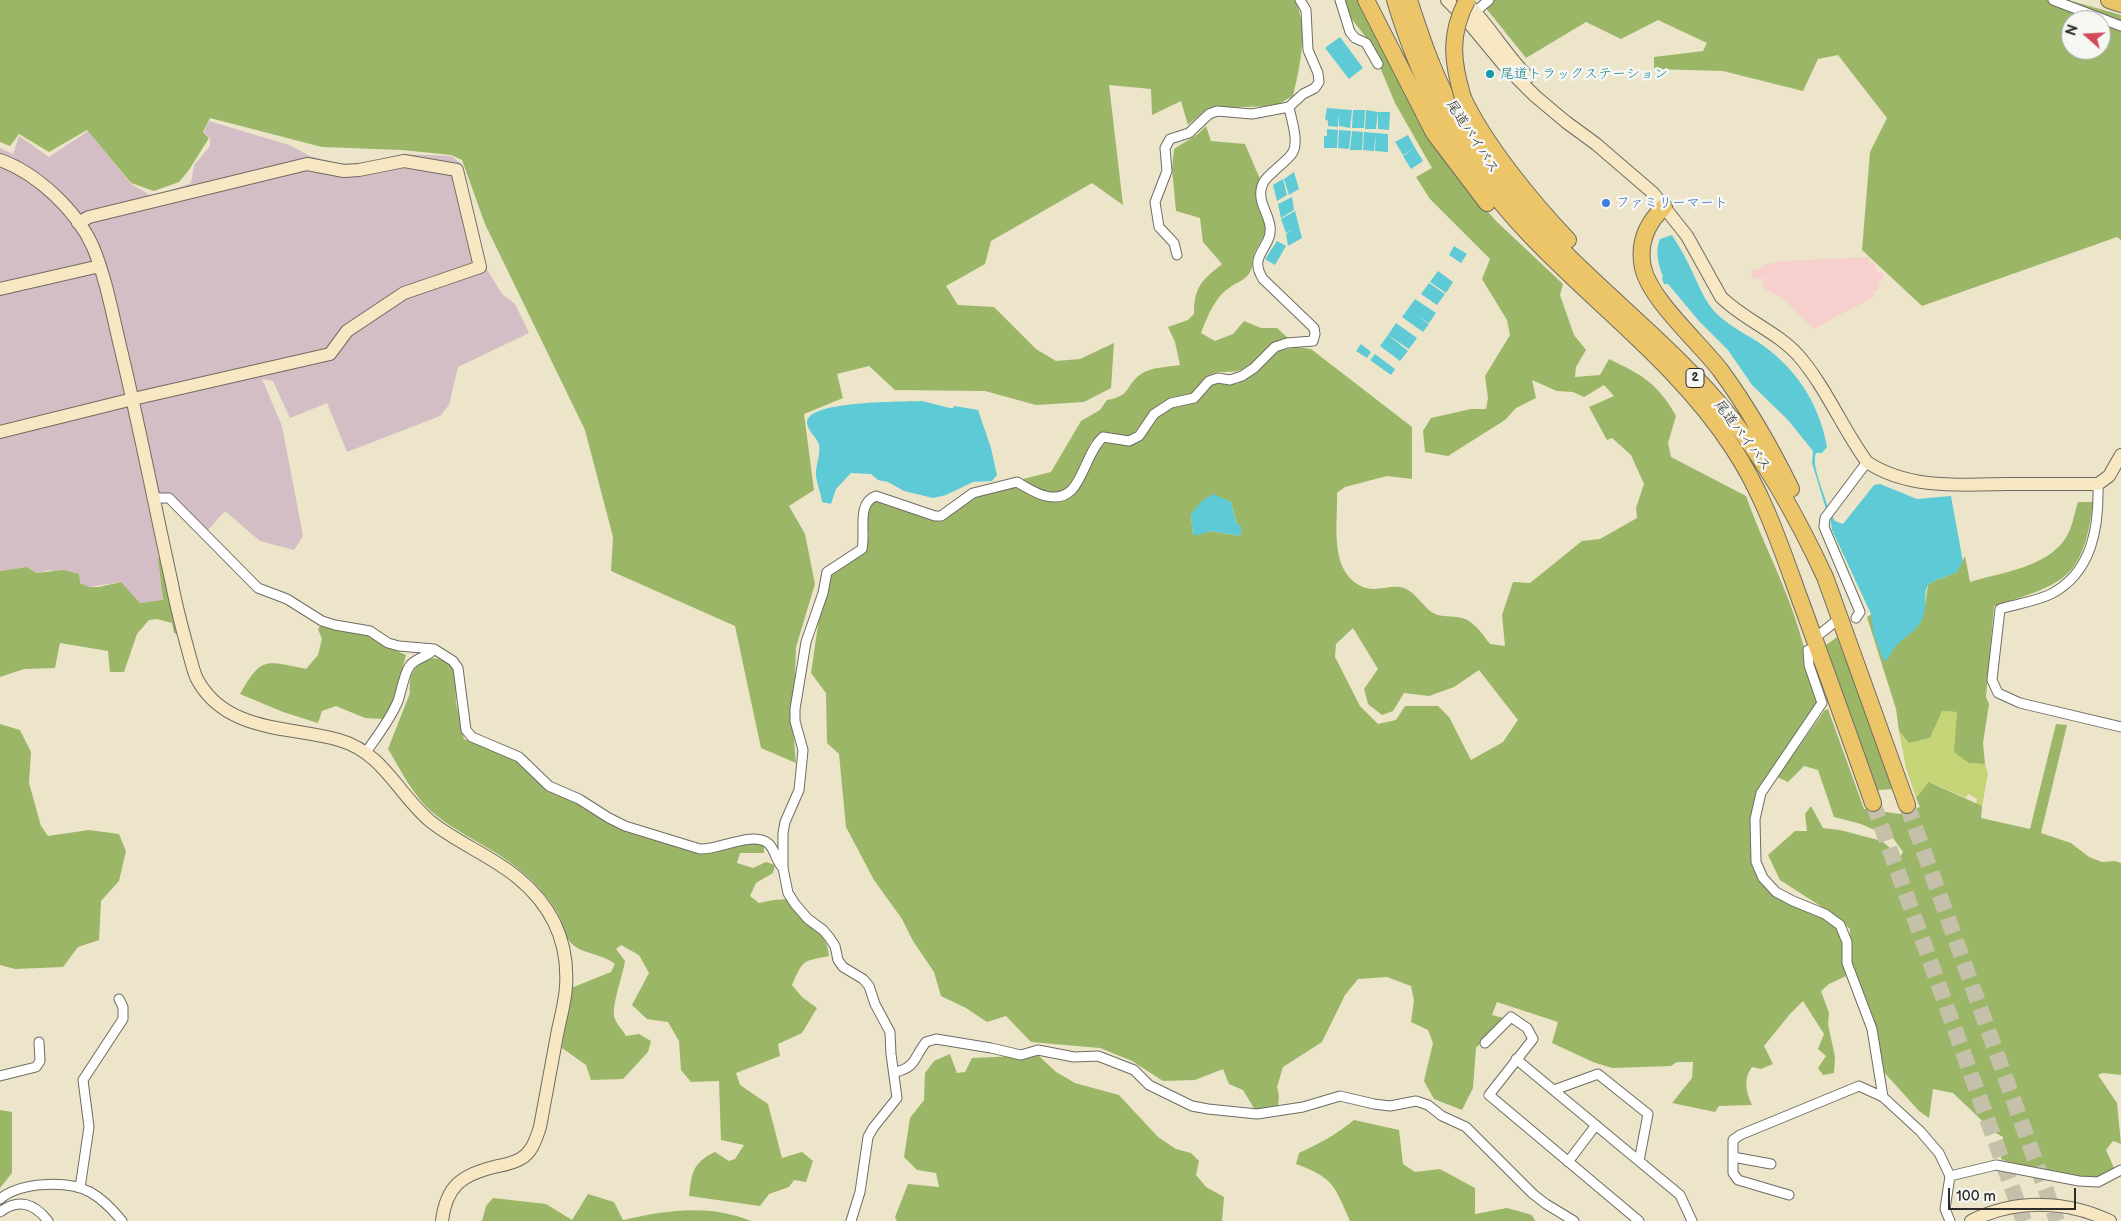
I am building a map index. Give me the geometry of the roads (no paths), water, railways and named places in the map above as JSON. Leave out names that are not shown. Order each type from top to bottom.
[{"type":"highway","points":[[1366,0],[1434,133],[1488,204],[1523,240],[1638,340]]},
{"type":"highway","points":[[1370,0],[1385,38]]},
{"type":"highway","name":"尾道バイパス","points":[[1395,0],[1406,36],[1428,89],[1467,158],[1503,205],[1530,235],[1665,365],[1714,422],[1750,475],[1777,536],[1874,803]]},
{"type":"highway","name":"尾道バイパス","points":[[1409,0],[1428,57],[1441,87],[1457,117],[1498,177],[1521,206],[1564,252],[1658,340],[1709,392],[1731,418],[1773,476],[1818,563],[1871,702],[1907,805]]},
{"type":"highway","points":[[2109,0],[2121,4]]},
{"type":"highway","points":[[1469,4],[1456,27],[1454,68],[1470,114],[1499,156],[1550,221],[1608,284],[1699,371],[1718,393],[1755,444],[1773,476]]},
{"type":"highway","points":[[1664,207],[1648,225],[1644,235],[1642,258],[1647,281],[1666,307],[1720,370],[1763,435],[1804,516],[1829,574],[1860,663],[1871,702]]},
{"type":"street","points":[[1177,254],[1174,242],[1159,227],[1155,202],[1167,171],[1165,148],[1170,139],[1189,133],[1209,114],[1217,111],[1252,114],[1289,107],[1303,94],[1315,88],[1319,82],[1318,73],[1308,50],[1306,10],[1300,0]]},
{"type":"street","points":[[1340,0],[1350,32],[1355,38],[1366,43],[1378,64]]},
{"type":"street","points":[[1447,0],[1464,17],[1503,64],[1535,96],[1638,179],[1664,207],[1687,236],[1721,297],[1729,305],[1781,341],[1810,370],[1866,462],[1875,468],[1937,485],[2098,484],[2109,476],[2121,455]]},
{"type":"street","points":[[1488,0],[1469,4],[1496,41],[1524,73],[1596,144]]},
{"type":"street","points":[[2053,0],[2121,26]]},
{"type":"street","points":[[782,868],[784,827],[799,790],[802,771],[803,750],[795,721],[795,709],[806,642],[823,593],[827,572],[862,549],[865,539],[865,503],[870,498],[876,496],[935,516],[942,516],[973,493],[1017,482],[1044,496],[1056,498],[1068,495],[1077,485],[1086,460],[1103,437],[1129,441],[1139,436],[1154,414],[1171,403],[1194,398],[1210,382],[1218,378],[1230,380],[1242,376],[1254,368],[1276,347],[1287,343],[1313,341],[1316,334],[1314,328],[1263,280],[1258,271],[1257,258],[1268,238],[1270,227],[1260,197],[1261,188],[1264,180],[1293,152],[1295,141],[1289,107]]},
{"type":"street","points":[[0,160],[18,169],[61,200],[92,245],[100,266],[133,399],[178,615],[196,677],[202,687],[226,712],[236,717],[274,728],[342,741],[366,752],[378,762],[432,822],[492,859],[529,887],[545,904],[553,920],[565,959],[566,987],[540,1127],[534,1144],[520,1159],[478,1171],[465,1177],[451,1190],[447,1197],[442,1221]]},
{"type":"street","points":[[0,432],[133,399],[330,354],[347,331],[404,293],[480,267],[457,170],[404,161],[360,170],[344,170],[307,164],[89,217],[78,223]]},
{"type":"street","points":[[0,289],[100,266]]},
{"type":"street","points":[[1856,618],[1860,612],[1824,527],[1824,518],[1866,462]]},
{"type":"street","points":[[2098,484],[2099,513],[2092,544],[2082,567],[2051,594],[2000,609],[1992,680],[1998,693],[2020,703],[2121,727]]},
{"type":"street","points":[[153,498],[169,498],[258,588],[287,599],[329,623],[370,630],[398,646],[434,649],[453,661],[458,668],[466,730],[472,737],[519,757],[538,778],[549,786],[579,799],[625,826],[700,849],[710,849],[748,838],[769,844],[782,868],[788,893],[795,904],[808,919],[829,937],[838,960],[844,967],[863,979],[870,986],[875,1004],[890,1032],[897,1098],[868,1137],[860,1192],[851,1221]]},
{"type":"street","points":[[1820,634],[1835,622]]},
{"type":"street","points":[[366,752],[386,725],[397,704],[408,667],[417,659],[431,653],[434,649]]},
{"type":"street","points":[[1808,650],[1809,665],[1822,703],[1761,793],[1755,819],[1756,862],[1762,878],[1776,892],[1793,902],[1825,914],[1840,925],[1847,942],[1847,963],[1872,1029],[1883,1097]]},
{"type":"street","points":[[80,1188],[89,1127],[83,1080],[123,1019],[123,1007],[119,999]]},
{"type":"street","points":[[1485,1043],[1511,1017],[1527,1028],[1533,1038],[1488,1095],[1639,1221]]},
{"type":"street","points":[[895,1072],[904,1070],[913,1064],[926,1042],[936,1039],[1020,1055],[1038,1050],[1074,1056],[1098,1056],[1134,1070],[1149,1085],[1192,1106],[1208,1109],[1258,1114],[1303,1107],[1340,1096],[1390,1106],[1416,1101],[1428,1105],[1442,1116],[1466,1127],[1533,1194],[1574,1221]]},
{"type":"street","points":[[0,1076],[36,1067],[40,1061],[39,1042]]},
{"type":"street","points":[[1516,1059],[1680,1195],[1692,1221]]},
{"type":"street","points":[[1554,1090],[1598,1074],[1648,1114],[1639,1161]]},
{"type":"street","points":[[1789,1195],[1738,1180],[1733,1173],[1734,1140],[1740,1135],[1859,1086],[1883,1097],[1920,1131],[1939,1153],[1950,1176],[1945,1209],[1950,1221]]},
{"type":"street","points":[[1568,1162],[1596,1125]]},
{"type":"street","points":[[1733,1157],[1771,1164]]},
{"type":"street","points":[[1950,1176],[1996,1165],[2080,1181],[2098,1182],[2121,1170]]},
{"type":"street","points":[[0,1199],[14,1190],[30,1186],[55,1185],[80,1188],[101,1200],[122,1221]]},
{"type":"street","points":[[0,1212],[11,1205],[25,1203],[36,1208],[48,1221]]},
{"type":"street","points":[[1971,1221],[1993,1212],[2032,1204],[2069,1207],[2110,1221]]},
{"type":"water","points":[[1340,37],[1363,68],[1349,79],[1325,48]]},
{"type":"water","points":[[1327,108],[1352,110],[1350,128],[1339,126],[1339,113],[1338,127],[1328,126],[1328,121],[1325,119]]},
{"type":"water","points":[[1353,110],[1365,110],[1364,128],[1352,128]]},
{"type":"water","points":[[1366,110],[1378,112],[1376,129],[1365,129]]},
{"type":"water","points":[[1378,112],[1390,112],[1389,130],[1378,129]]},
{"type":"water","points":[[1327,129],[1338,130],[1337,148],[1324,148],[1324,136],[1327,136]]},
{"type":"water","points":[[1339,130],[1351,131],[1349,149],[1338,148]]},
{"type":"water","points":[[1352,131],[1363,132],[1362,150],[1350,150]]},
{"type":"water","points":[[1364,132],[1376,133],[1374,151],[1363,150]]},
{"type":"water","points":[[1376,133],[1388,134],[1388,152],[1375,151]]},
{"type":"water","points":[[1408,135],[1415,148],[1403,155],[1395,142]]},
{"type":"water","points":[[1415,148],[1423,161],[1411,169],[1403,156]]},
{"type":"water","points":[[1294,172],[1299,189],[1289,195],[1284,179]]},
{"type":"water","points":[[1283,179],[1287,195],[1277,201],[1273,185]]},
{"type":"water","points":[[1292,197],[1294,210],[1281,218],[1278,204]]},
{"type":"water","points":[[1295,211],[1302,238],[1288,246],[1286,234],[1293,229],[1286,233],[1281,219]]},
{"type":"water","points":[[1672,235],[1714,311],[1758,342],[1783,363],[1794,374],[1811,401],[1818,415],[1827,447],[1822,453],[1816,453],[1815,458],[1815,465],[1828,507],[1826,509],[1812,463],[1813,451],[1788,420],[1752,385],[1728,350],[1699,321],[1668,284],[1664,284],[1657,253],[1660,239]]},
{"type":"water","points":[[1277,241],[1286,246],[1275,265],[1265,259]]},
{"type":"water","points":[[1454,246],[1467,254],[1461,263],[1449,255]]},
{"type":"water","points":[[1438,271],[1453,282],[1446,293],[1430,282]]},
{"type":"water","points":[[1429,283],[1445,294],[1437,305],[1421,294]]},
{"type":"water","points":[[1415,299],[1436,313],[1429,323],[1418,316],[1429,324],[1423,332],[1402,317]]},
{"type":"water","points":[[1396,323],[1417,338],[1409,349],[1388,335]]},
{"type":"water","points":[[1388,335],[1408,351],[1400,361],[1380,346]]},
{"type":"water","points":[[1361,344],[1371,352],[1367,358],[1356,351]]},
{"type":"water","points":[[1375,354],[1395,369],[1391,375],[1370,360]]},
{"type":"water","points":[[922,401],[950,408],[954,406],[978,410],[991,448],[997,475],[992,481],[973,482],[946,495],[933,498],[904,491],[888,482],[878,480],[871,474],[851,473],[836,489],[831,504],[822,502],[816,476],[819,445],[807,425],[812,415],[839,406],[878,402]]},
{"type":"water","points":[[1880,484],[1917,499],[1951,496],[1963,562],[1956,573],[1928,585],[1925,609],[1921,622],[1896,646],[1884,661],[1874,636],[1871,614],[1832,530],[1830,516],[1831,514],[1835,521],[1843,524],[1874,485]]},
{"type":"water","points":[[1213,494],[1231,502],[1236,522],[1242,528],[1240,536],[1210,531],[1193,535],[1191,514],[1202,501]]},
{"type":"tunnel","points":[[1873,803],[2024,1221]]},
{"type":"tunnel","points":[[1907,805],[2057,1221]]},
{"type":"place","name":"尾道トラックステーション","points":[[1490,74]]},
{"type":"place","name":"ファミリーマート","points":[[1606,203]]}]
